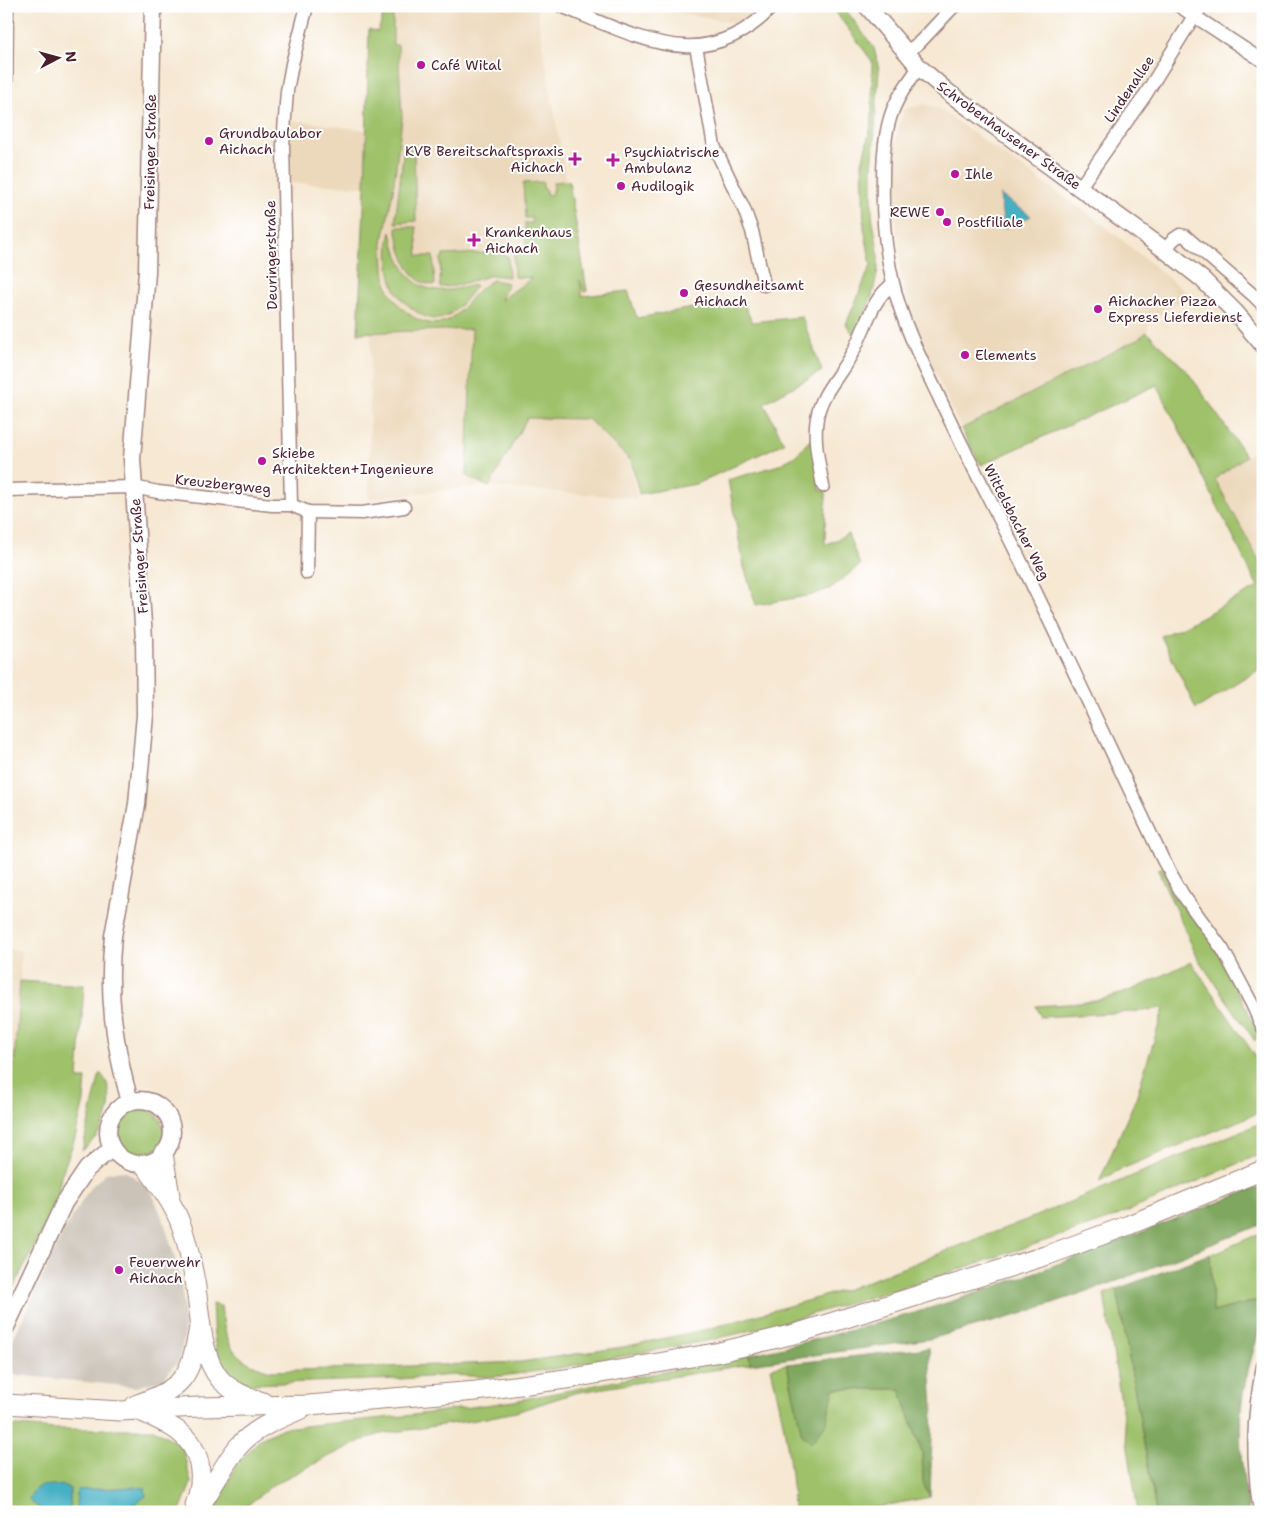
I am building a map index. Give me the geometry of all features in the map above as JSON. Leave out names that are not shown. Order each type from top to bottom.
[{"type":"highway","points":[[163,1154],[170,1200]]},
{"type":"highway","points":[[144,1164],[170,1200],[181,1225],[189,1251],[200,1321],[209,1359],[214,1370],[220,1379],[236,1392],[276,1406]]},
{"type":"highway","points":[[7,1404],[120,1411],[309,1405],[476,1390],[573,1378],[720,1352],[798,1333],[1048,1256],[1263,1170]]},
{"type":"highway","points":[[120,1411],[164,1394],[180,1382],[190,1365],[200,1321]]},
{"type":"highway","points":[[193,1512],[210,1491],[230,1457],[248,1437],[266,1425],[309,1405]]},
{"type":"highway","points":[[139,1411],[177,1430],[187,1438],[198,1457],[202,1473],[193,1512]]},
{"type":"main road","name":"Freisinger Straße","points":[[130,1102],[115,1037],[110,957],[112,936],[137,804],[145,715],[144,639],[133,487],[133,434],[147,272],[153,6]]},
{"type":"main road","name":"Schrobenhausener Straße","points":[[867,6],[919,67],[949,93],[1165,250],[1208,286],[1236,313],[1263,344]]},
{"type":"main road","points":[[142,1100],[153,1103],[168,1116],[171,1124],[172,1136],[168,1148],[156,1160],[144,1164],[126,1161],[116,1153],[112,1148],[108,1134],[110,1122],[119,1108],[130,1102],[142,1100]]},
{"type":"main road","points":[[6,1327],[64,1203],[88,1169],[112,1148]]},
{"type":"street","name":"Deuringerstraße","points":[[290,505],[283,145],[287,91],[307,6]]},
{"type":"street","points":[[561,6],[656,42],[684,46],[717,42],[736,35],[754,23],[772,6]]},
{"type":"street","points":[[906,53],[920,42],[954,6]]},
{"type":"street","points":[[1179,6],[1198,11],[1263,61]]},
{"type":"street","points":[[6,110],[7,8]]},
{"type":"street","name":"Lindenallee","points":[[1080,187],[1144,97],[1198,11]]},
{"type":"street","points":[[696,46],[714,146],[749,224],[764,285]]},
{"type":"street","name":"Wittelsbacher Weg","points":[[919,67],[895,104],[885,143],[883,167],[882,212],[893,284],[902,313],[927,372],[1027,575],[1163,860],[1184,895],[1223,950],[1263,1028]]},
{"type":"street","points":[[1165,250],[1174,239],[1180,235],[1185,236],[1263,305]]},
{"type":"street","points":[[823,486],[816,437],[817,418],[821,403],[828,388],[851,355],[884,290],[893,284]]},
{"type":"street","name":"Kreuzbergweg","points":[[6,490],[133,487],[227,500],[290,505],[308,512],[362,513],[404,507]]},
{"type":"street","points":[[307,573],[308,512]]},
{"type":"street","points":[[1260,1512],[1254,1471],[1253,1433],[1257,1394],[1263,1366]]},
{"type":"shaded area","name":"Krankenhaus Aichach","points":[[386,6],[536,6],[585,291],[628,455],[637,498],[478,486],[369,499],[373,131],[378,32]]},
{"type":"shaded area","points":[[645,6],[762,6],[740,24]]},
{"type":"shaded area","points":[[924,104],[936,107],[1100,222],[1189,295],[1149,322],[1147,332],[1138,339],[961,429],[911,318],[901,276],[897,232],[894,143],[904,110]]},
{"type":"shaded area","points":[[291,120],[365,130],[365,187],[291,183]]},
{"type":"shaded area","points":[[1263,445],[1263,568],[1214,479]]},
{"type":"shaded area","points":[[6,948],[21,951],[14,1067],[6,1066]]},
{"type":"shaded area","points":[[125,1171],[150,1188],[165,1225],[179,1273],[183,1300],[184,1336],[179,1360],[163,1379],[136,1387],[6,1374],[6,1354],[66,1227],[90,1188],[106,1173]]},
{"type":"green space","points":[[386,6],[393,6],[393,45],[398,45],[402,118],[393,191],[382,244],[386,282],[396,302],[411,316],[429,323],[438,324],[447,321],[457,314],[480,289],[493,280],[508,283],[501,300],[532,278],[514,277],[514,252],[526,251],[525,223],[532,223],[532,218],[525,218],[523,183],[543,182],[543,188],[547,195],[552,194],[552,189],[554,189],[553,182],[569,181],[587,291],[584,292],[580,280],[582,296],[628,291],[637,318],[742,299],[752,322],[802,317],[822,371],[764,403],[784,443],[696,484],[639,494],[631,461],[588,419],[527,418],[489,487],[467,476],[472,329],[358,333],[365,187],[369,29],[378,32]]},
{"type":"green space","points":[[831,6],[843,6],[874,48],[879,70],[872,169],[872,215],[878,251],[878,270],[872,296],[857,335],[853,334],[846,324],[871,265],[864,228],[862,163],[872,122],[872,61]]},
{"type":"green space","points":[[404,147],[414,147],[416,221],[395,223]]},
{"type":"green space","points":[[396,227],[416,227],[418,256],[433,256],[435,285],[424,283],[412,273],[404,258]]},
{"type":"green space","points":[[391,232],[402,264],[417,283],[428,288],[440,290],[476,286],[461,304],[447,316],[439,319],[429,318],[417,312],[399,296],[394,287],[389,263],[389,239]]},
{"type":"green space","points":[[503,252],[504,256],[508,256],[509,277],[492,275],[454,286],[440,287],[441,258],[443,255]]},
{"type":"green space","points":[[1147,332],[1187,371],[1246,456],[1215,479],[1263,568],[1263,667],[1196,709],[1161,636],[1258,587],[1157,385],[981,465],[961,429],[1138,339]]},
{"type":"green space","points":[[812,438],[820,490],[826,491],[825,545],[848,534],[860,565],[831,588],[812,595],[756,605],[744,567],[728,480],[779,465],[795,456]]},
{"type":"green space","points":[[1162,867],[1218,951],[1258,1032],[1255,1041],[1198,959],[1158,870]]},
{"type":"green space","points":[[1191,962],[1262,1066],[1263,1111],[1119,1170],[1099,1182],[1136,1098],[1164,1008],[1130,1012],[1041,1017],[1036,1006],[1077,1003],[1107,998],[1127,992]]},
{"type":"green space","points":[[20,981],[84,985],[78,1079],[86,1079],[84,1101],[75,1138],[61,1176],[56,1204],[6,1302],[6,1066],[14,1066]]},
{"type":"green space","points":[[100,1073],[105,1079],[110,1095],[108,1112],[98,1134],[82,1151]]},
{"type":"green space","points":[[146,1109],[158,1115],[163,1123],[163,1141],[158,1149],[150,1154],[136,1155],[124,1149],[119,1141],[118,1127],[124,1115],[132,1110]]},
{"type":"green space","points":[[1263,1122],[1263,1153],[1105,1221],[915,1284],[774,1325],[711,1340],[554,1369],[501,1376],[454,1375],[399,1379],[252,1384],[236,1378],[227,1370],[221,1362],[215,1344],[212,1304],[221,1306],[228,1341],[239,1356],[247,1362],[271,1371],[521,1362],[623,1347],[708,1329],[848,1289],[1031,1218]]},
{"type":"green space","points":[[1263,1185],[1263,1224],[1117,1281],[1018,1315],[929,1339],[750,1364],[749,1355],[859,1328],[968,1296],[1079,1256]]},
{"type":"green space","points":[[1263,1232],[1263,1299],[1213,1312],[1210,1255]]},
{"type":"green space","points":[[1210,1254],[1213,1312],[1263,1299],[1261,1321],[1246,1378],[1240,1420],[1242,1466],[1249,1512],[1156,1512],[1117,1289]]},
{"type":"green space","points":[[1117,1289],[1156,1512],[1138,1512],[1104,1294]]},
{"type":"green space","points":[[929,1348],[933,1408],[930,1497],[923,1483],[922,1452],[900,1389],[834,1389],[826,1424],[811,1443],[802,1435],[787,1364]]},
{"type":"green space","points":[[749,1355],[750,1364],[574,1393],[516,1412],[381,1434],[360,1441],[274,1484],[239,1512],[213,1512],[237,1464],[260,1439],[283,1428],[414,1415],[514,1401]]},
{"type":"green space","points":[[787,1364],[802,1435],[826,1424],[833,1389],[900,1389],[922,1452],[923,1482],[930,1497],[852,1512],[793,1512],[789,1457],[771,1368]]},
{"type":"green space","points":[[6,1425],[54,1429],[154,1429],[182,1446],[191,1483],[181,1509],[177,1512],[6,1512]]},
{"type":"water","points":[[1000,195],[1031,216],[1004,229]]},
{"type":"water","points":[[52,1485],[65,1486],[70,1489],[70,1508],[68,1510],[42,1509],[29,1499],[33,1491]]},
{"type":"water","points":[[145,1488],[146,1496],[123,1509],[108,1512],[81,1512],[76,1507],[77,1490]]},
{"type":"place","name":"Café Wital","points":[[421,65]]},
{"type":"place","name":"Grundbaulabor Aichach","points":[[209,141]]},
{"type":"place","name":"KVB Bereitschaftspraxis Aichach","points":[[575,159]]},
{"type":"place","name":"Psychiatrische Ambulanz","points":[[613,160]]},
{"type":"place","name":"Ihle","points":[[955,174]]},
{"type":"place","name":"Audilogik","points":[[621,186]]},
{"type":"place","name":"REWE","points":[[940,212]]},
{"type":"place","name":"Postfiliale","points":[[947,222]]},
{"type":"place","name":"Krankenhaus Aichach","points":[[474,240]]},
{"type":"place","name":"Gesundheitsamt Aichach","points":[[684,293]]},
{"type":"place","name":"Aichacher Pizza Express Lieferdienst","points":[[1098,309]]},
{"type":"place","name":"Elements","points":[[965,355]]},
{"type":"place","name":"Skiebe Architekten+Ingenieure","points":[[262,461]]},
{"type":"place","name":"Feuerwehr Aichach","points":[[119,1270]]}]
